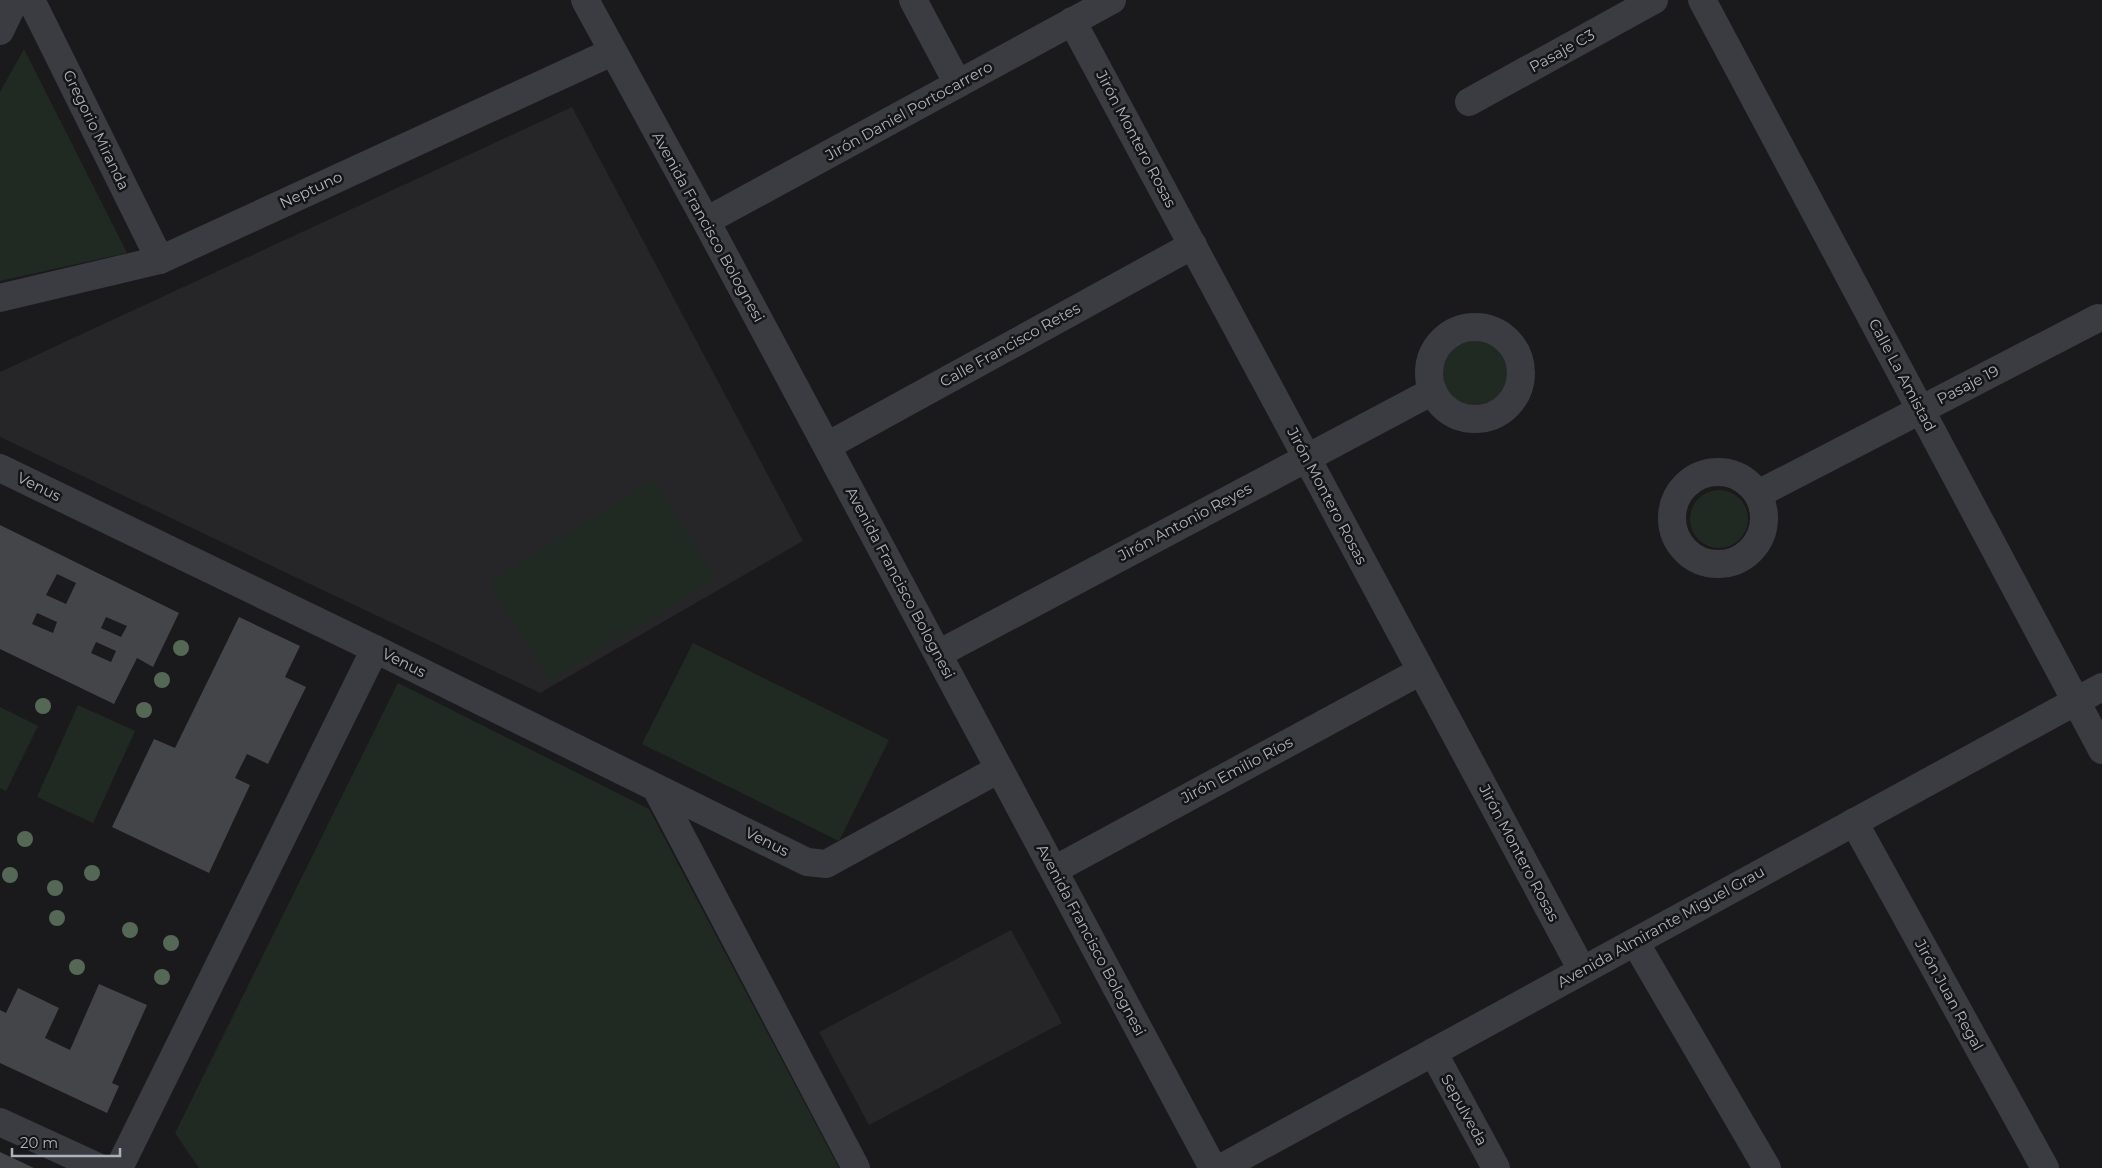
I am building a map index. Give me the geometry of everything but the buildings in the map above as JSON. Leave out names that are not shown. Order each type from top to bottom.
[{"type":"street","points":[[0,31],[14,0]]},
{"type":"street","name":"Gregorio Miranda","points":[[31,0],[160,260]]},
{"type":"street","name":"Avenida Francisco Bolognesi","points":[[585,0],[827,446],[1213,1168]]},
{"type":"street","points":[[912,0],[958,84]]},
{"type":"street","name":"Jirón Daniel Portocarrero","points":[[706,221],[1112,0]]},
{"type":"street","name":"Pasaje C3","points":[[1469,102],[1654,0]]},
{"type":"street","name":"Calle La Amistad","points":[[1702,0],[2102,750]]},
{"type":"street","name":"Jirón Montero Rosas","points":[[1072,22],[1582,970]]},
{"type":"street","name":"Neptuno","points":[[0,298],[160,260],[612,52]]},
{"type":"street","name":"Calle Francisco Retes","points":[[827,446],[1192,245]]},
{"type":"street","name":"Pasaje 19","points":[[1758,494],[2098,318]]},
{"type":"street","name":"Jirón Antonio Reyes","points":[[938,654],[1433,391]]},
{"type":"street","name":"Venus","points":[[0,468],[375,649],[807,862],[826,864],[999,769]]},
{"type":"street","points":[[119,1168],[375,649]]},
{"type":"street","name":"Jirón Emilio Ríos","points":[[1054,870],[1421,671]]},
{"type":"street","name":"Avenida Almirante Miguel Grau","points":[[1221,1168],[2102,687]]},
{"type":"street","points":[[656,788],[856,1168]]},
{"type":"street","name":"Jirón Juan Regal","points":[[1854,822],[2045,1168]]},
{"type":"street","points":[[1635,942],[1767,1168]]},
{"type":"street","name":"Sepulveda","points":[[1433,1052],[1496,1168]]},
{"type":"street","points":[[0,1122],[100,1168]]},
{"type":"shaded area","points":[[24,49],[127,253],[0,281],[0,92]]},
{"type":"shaded area","points":[[572,107],[803,541],[540,693],[0,437],[0,372]]},
{"type":"shaded area","points":[[1475,339],[1488,341],[1499,349],[1507,360],[1509,373],[1507,386],[1499,397],[1488,405],[1475,407],[1462,405],[1451,397],[1443,386],[1441,373],[1443,360],[1451,349],[1462,341]]},
{"type":"shaded area","points":[[653,480],[715,578],[551,681],[489,583]]},
{"type":"shaded area","points":[[1713,490],[1725,490],[1740,498],[1748,513],[1748,525],[1740,540],[1725,548],[1713,548],[1698,540],[1690,525],[1690,513],[1698,498]]},
{"type":"shaded area","points":[[693,643],[889,740],[839,841],[642,744]]},
{"type":"shaded area","points":[[398,683],[649,809],[839,1168],[199,1168],[175,1133]]},
{"type":"shaded area","points":[[78,705],[135,731],[93,823],[37,797]]},
{"type":"shaded area","points":[[0,707],[38,726],[6,791],[0,788]]},
{"type":"shaded area","points":[[1011,930],[1062,1023],[869,1125],[819,1032]]}]
